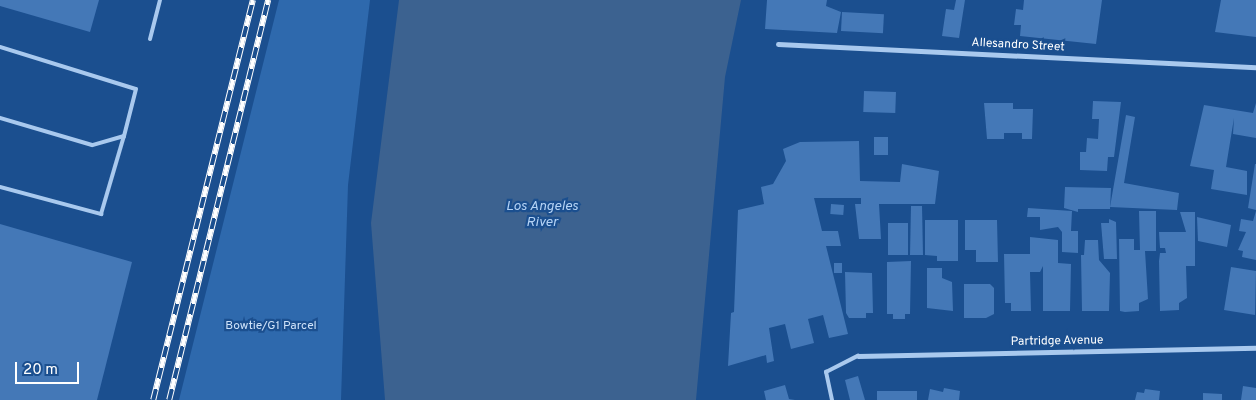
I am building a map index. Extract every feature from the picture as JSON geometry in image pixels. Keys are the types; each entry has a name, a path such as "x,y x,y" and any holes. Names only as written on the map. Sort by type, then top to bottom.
{"street":[{"name":"Allesandro Street","path":"778,44 1256,67"},
{"name":"Partridge Avenue","path":"858,356 1256,348"}],"lane":[{"path":"150,39 160,0"},
{"path":"0,47 136,88 101,214 0,187"},
{"path":"0,118 92,144 124,136"},
{"path":"832,400 826,372 858,356"}],"green space":[{"name":"Bowtie/G1 Parcel","path":"279,0 370,0 348,185 341,400 179,400"}],"water":[{"name":"Los Angeles River","path":"399,0 741,0 725,77 696,400 385,400 371,223"}],"building":[{"path":"0,0 99,0 90,32 0,6"},
{"path":"767,0 827,0 826,6 841,12 837,33 765,29"},
{"path":"956,0 965,0 959,38 942,36 946,9 954,10"},
{"path":"1024,0 1102,0 1096,44 1020,36 1021,25 1014,25 1016,9 1023,10"},
{"path":"1221,0 1256,0 1256,37 1215,32"},
{"path":"842,12 884,14 883,33 841,31"},
{"path":"864,91 896,92 895,113 863,112"},
{"path":"1093,101 1121,102 1114,157 1108,157 1107,171 1080,170 1080,152 1086,152 1087,138 1098,139 1099,119 1092,119"},
{"path":"984,103 1013,103 1013,109 1033,109 1032,139 1022,139 1022,133 1004,133 1004,139 987,139"},
{"path":"1256,103 1256,138 1233,134 1234,118 1226,167 1247,171 1247,195 1211,189 1214,170 1190,166 1204,105 1253,113"},
{"path":"1126,115 1135,117 1124,183 1179,193 1177,210 1110,207"},
{"path":"874,137 888,137 888,155 874,155"},
{"path":"859,141 860,181 900,182 902,164 939,171 935,204 879,204 881,239 859,239 855,204 861,204 861,198 814,198 822,231 838,231 841,246 826,246 848,334 829,338 823,315 808,319 814,343 791,349 785,324 769,328 774,361 767,363 766,355 728,366 731,313 734,312 738,210 764,204 761,187 773,184 786,161 783,149 800,142"},
{"path":"1256,164 1256,210 1248,208"},
{"path":"1065,187 1111,188 1110,209 1078,209 1078,212 1064,208"},
{"path":"831,204 844,205 843,215 830,214"},
{"path":"911,206 922,206 923,255 910,255"},
{"path":"1028,208 1072,211 1071,231 1078,231 1078,253 1062,252 1062,232 1058,227 1040,230 1040,217 1027,217"},
{"path":"1139,211 1156,211 1156,251 1145,251 1148,299 1139,303 1139,311 1125,312 1120,311 1119,239 1134,239 1134,250 1140,250"},
{"path":"1256,211 1256,260 1242,257 1243,251 1238,250 1246,232 1239,231 1241,219 1253,221"},
{"path":"1180,212 1195,212 1195,266 1186,266 1187,298 1179,303 1179,310 1160,311 1159,261 1160,253 1166,253 1165,248 1160,248 1159,232 1186,232"},
{"path":"1197,217 1231,225 1227,247 1198,241"},
{"path":"1109,219 1116,222 1117,259 1104,259 1101,223 1109,223"},
{"path":"925,220 958,220 958,261 937,261 937,256 925,255"},
{"path":"965,220 997,220 998,262 976,262 976,250 965,250"},
{"path":"888,223 908,223 908,255 888,255"},
{"path":"0,224 132,262 97,400 0,400"},
{"path":"1030,237 1058,240 1058,263 1071,264 1070,311 1043,311 1043,266 1040,272 1030,272 1031,311 1011,311 1011,303 1005,303 1004,254 1030,254"},
{"path":"1085,240 1098,240 1099,260 1110,273 1109,311 1082,311 1081,255 1084,255"},
{"path":"911,261 910,314 905,314 905,319 893,319 893,314 887,314 887,262"},
{"path":"834,263 842,263 842,273 834,273"},
{"path":"1231,267 1256,271 1255,315 1224,310"},
{"path":"927,268 942,268 942,278 952,282 953,311 927,308"},
{"path":"845,272 872,273 873,313 866,313 866,318 849,318 846,313"},
{"path":"964,284 990,284 994,288 994,314 986,318 964,318"},
{"path":"858,376 865,400 850,400 845,380"},
{"path":"785,385 789,399 795,400 766,400 764,391"},
{"path":"1243,386 1256,388 1256,400 1241,400"},
{"path":"944,388 960,391 959,400 928,400 930,389 943,392"},
{"path":"1145,389 1160,391 1159,400 1135,400 1137,392 1144,393"},
{"path":"877,391 917,391 917,400 877,400"},
{"path":"1203,393 1222,394 1222,400 1203,400"}],"railway":[{"path":"153,400 253,0"},
{"path":"169,400 268,0"}]}
